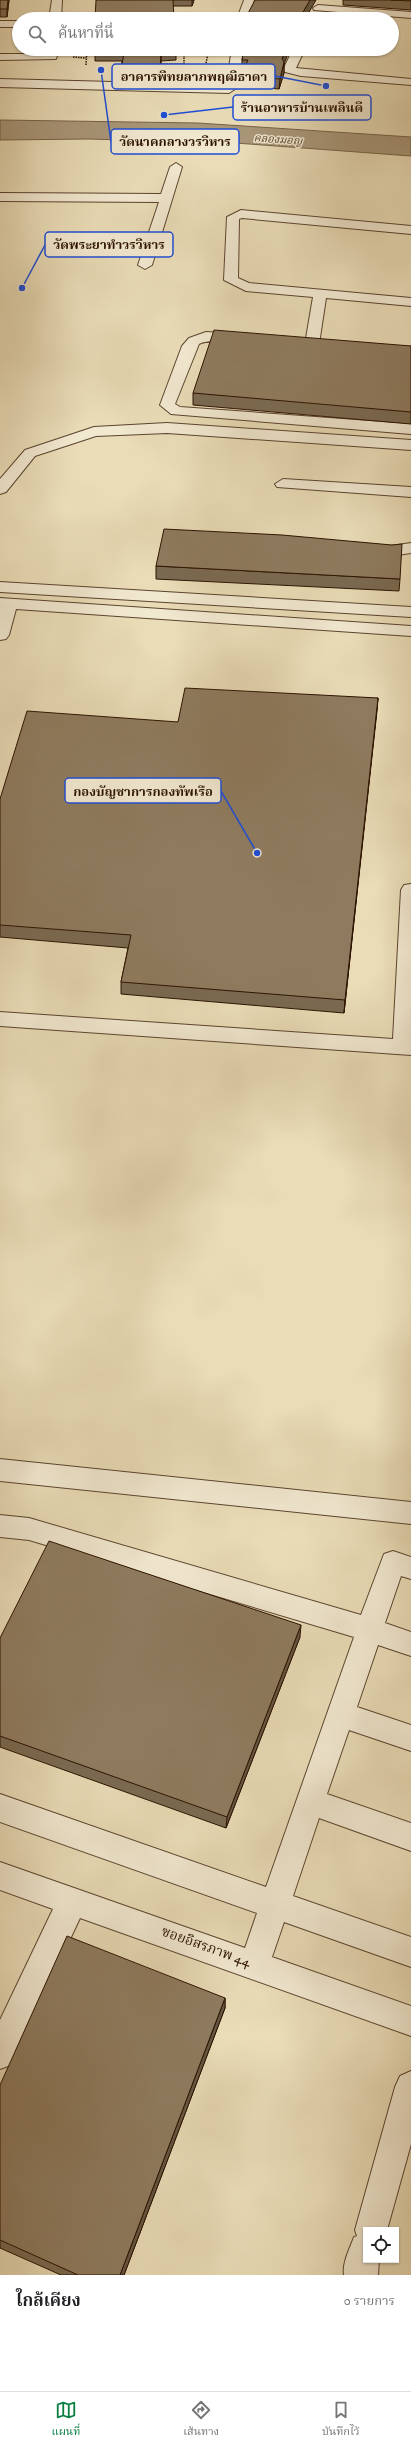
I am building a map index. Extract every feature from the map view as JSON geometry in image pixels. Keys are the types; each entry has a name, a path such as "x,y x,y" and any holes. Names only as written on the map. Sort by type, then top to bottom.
{"street":[{"path":"56,12 57,0"},
{"path":"245,12 249,0"},
{"path":"319,4 393,12"},
{"path":"399,13 411,14"},
{"path":"0,24 12,24"},
{"path":"0,57 52,56"},
{"path":"0,83 229,89 232,87 237,56"},
{"path":"296,56 289,70 301,73 411,82"},
{"path":"145,265 176,167"},
{"path":"0,197 166,198"},
{"path":"411,230 254,214 241,214 233,216 231,280 246,287 411,302"},
{"path":"296,342 318,344 320,294"},
{"path":"258,339 205,335 195,339 188,346 167,405 169,408 176,411 411,429"},
{"path":"0,489 30,453 94,432 167,428 411,445"},
{"path":"283,484 411,492"},
{"path":"361,548 391,551 411,548"},
{"path":"0,587 411,612"},
{"path":"0,635 5,603 411,631"},
{"path":"0,1019 407,1048 411,890"},
{"path":"0,1470 411,1513"},
{"path":"0,1526 29,1528 370,1630 411,1644"},
{"path":"254,1965 393,1562 411,1568"},
{"path":"340,1714 411,1738"},
{"path":"310,1801 411,1837"},
{"path":"0,1808 411,1952"},
{"name":"ซอยอิสรภาพ 44","path":"0,1876 73,1900 411,2021"},
{"path":"0,2054 73,1900"},
{"path":"372,2227 411,2087"},
{"path":"361,2275 360,2270 363,2260"}],"path":[{"path":"86,65 87,56"},
{"path":"154,64 184,64 184,56"}],"water":[{"name":"คลองมอญ","path":"0,120 198,123 411,137 411,156 222,142 89,139 0,140"}],"building":[{"path":"0,0 8,0 7,9 0,9"},
{"path":"96,0 173,0 174,12 95,12"},
{"path":"255,0 310,0 303,12 249,12"},
{"path":"123,56 161,56 160,71 121,71"},
{"path":"243,56 283,56 282,59 284,62 280,79 241,75 248,60 242,60"},
{"path":"214,330 411,346 411,412 193,393"},
{"path":"164,529 282,535 392,545 402,544 400,579 156,566"},
{"path":"185,688 378,698 345,1000 121,982 131,935 0,925 0,799 27,711 178,722"},
{"path":"49,1541 301,1625 227,1817 0,1736 0,1638"},
{"path":"67,1936 225,1998 120,2275 78,2275 0,2240 0,2085"}],"place":[{"name":"วัดนาคกลางวรวิหาร","path":"101,70"},
{"name":"อาคารพิทยลาภพฤฒิธาดา","path":"326,86"},
{"name":"ร้านอาหารบ้านเพลินดี","path":"164,115"},
{"name":"วัดพระยาทําวรวิหาร","path":"22,288"},
{"name":"กองบัญชาการกองทัพเรือ","path":"257,853"}]}
